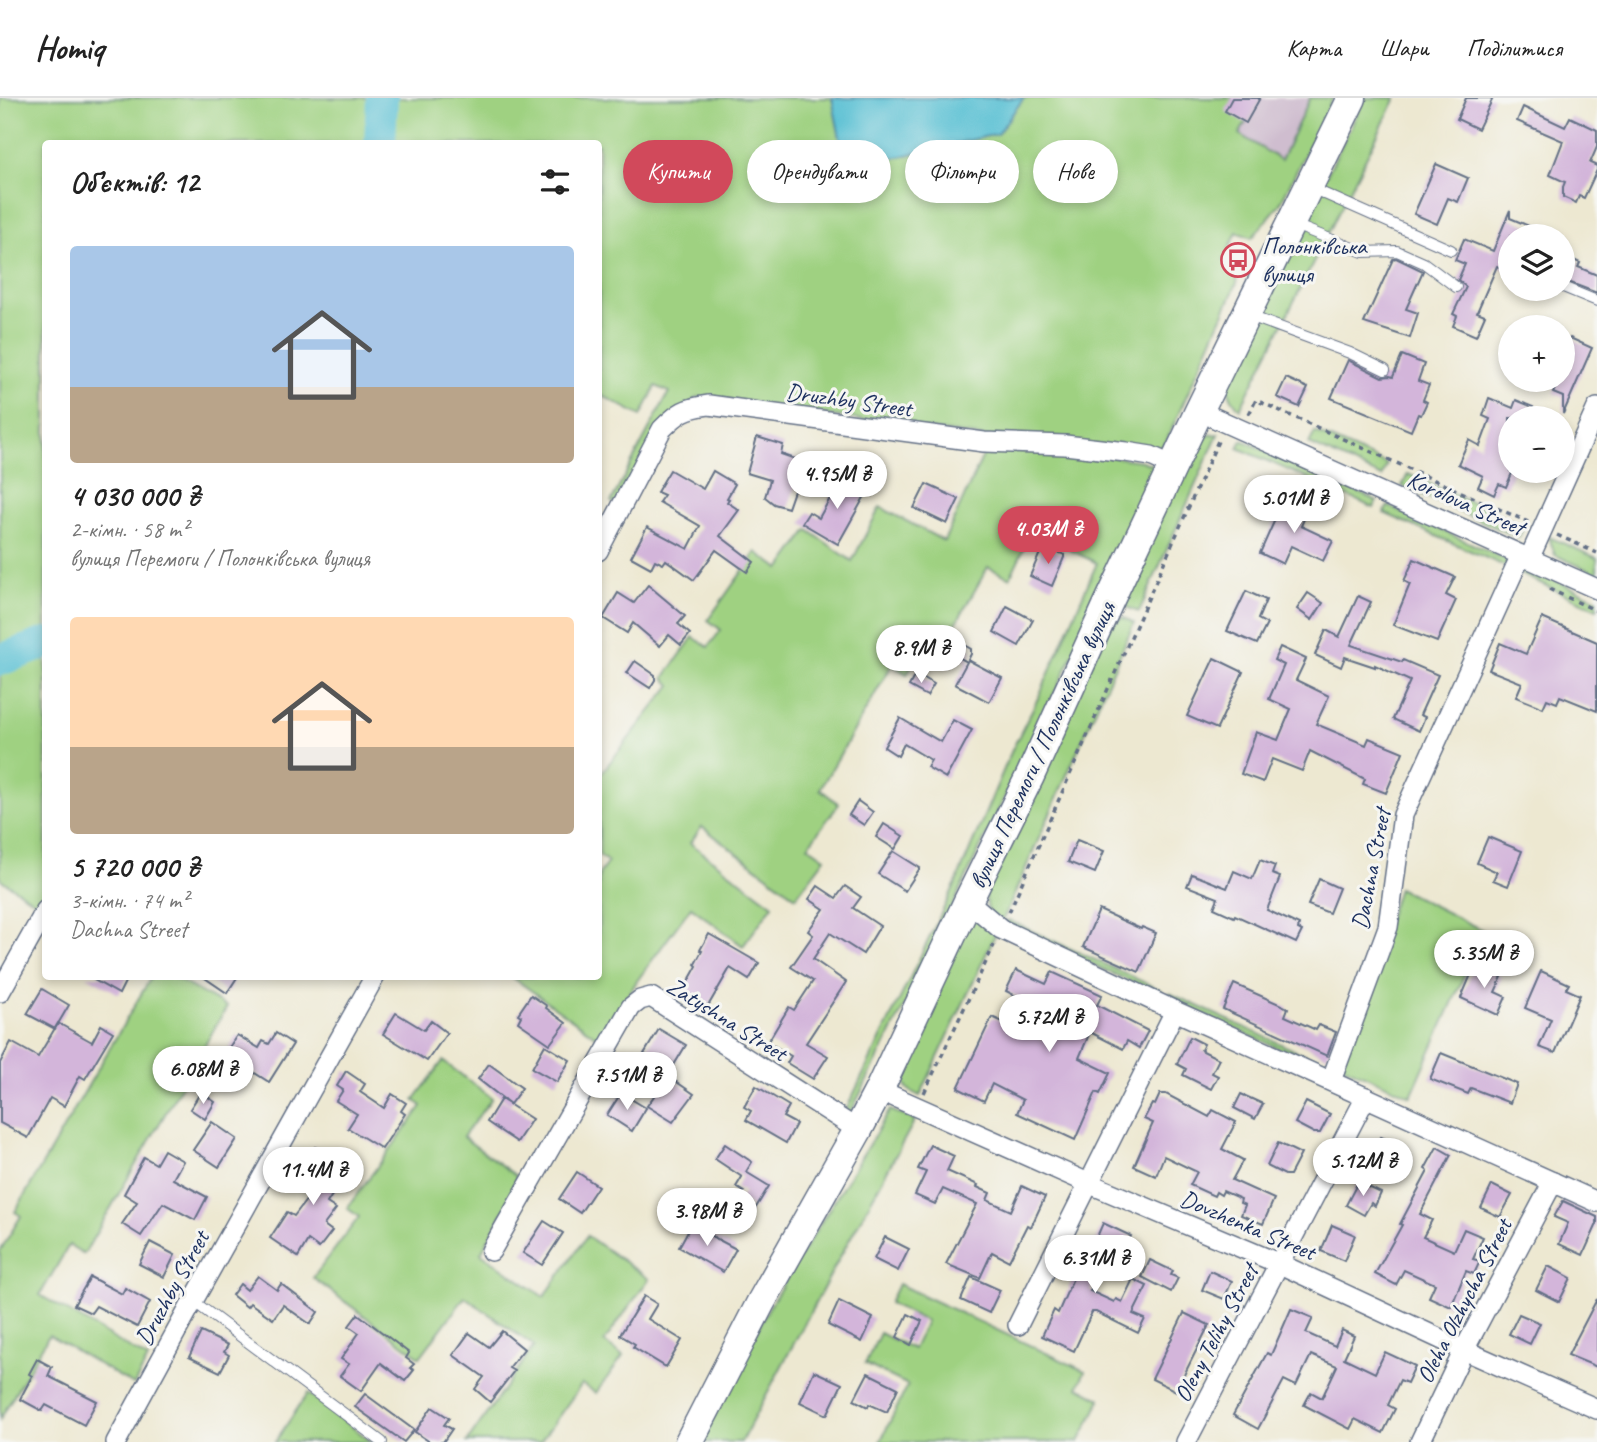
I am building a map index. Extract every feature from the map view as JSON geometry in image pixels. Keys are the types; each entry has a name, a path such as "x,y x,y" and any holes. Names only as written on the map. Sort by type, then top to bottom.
{"main road":[{"name":"вулиця Перемоги / Полонківська вулиця","path":"689,1442 761,1302 879,1090 1030,776 1199,411 1352,98"}],"street":[{"name":"Druzhby Street","path":"602,543 662,429 676,415 691,407 709,405 984,442 1065,445 1126,452 1151,456 1173,466"},
{"name":"Dachna Street","path":"1331,1082 1388,927 1403,815 1525,557 1543,528 1597,408"},
{"name":"Korolova Street","path":"1199,411 1597,589"},
{"path":"968,901 1001,929 1597,1202"},
{"path":"0,992 42,916"},
{"name":"Druzhby Street","path":"116,1442 373,980"},
{"name":"Zatyshna Street","path":"491,1251 631,1007 640,1000 651,997 858,1130"},
{"path":"1018,1325 1175,1011"},
{"name":"Dovzhenka Street","path":"879,1090 1088,1183 1280,1264 1597,1409"},
{"name":"Oleny Telihy Street","path":"1186,1442 1366,1097"},
{"name":"Oleha Olzhycha Street","path":"1420,1442 1464,1350 1553,1182"}],"lane":[{"path":"1309,187 1451,250"},
{"path":"1291,223 1363,252 1397,251 1424,263 1456,286"},
{"path":"1575,292 1597,301"},
{"path":"1247,315 1350,353 1385,370"},
{"path":"193,1301 382,1442"}],"path":[{"path":"918,1107 1001,929 1217,441 1234,448 1256,400 1597,552"},
{"path":"1549,589 1597,611"}],"shaded area":[{"path":"1257,98 1310,98 1281,160 1239,134"}],"green space":[{"path":"0,98 832,98 841,140 747,140 747,203 891,203 891,150 905,148 905,203 1019,203 1019,140 957,140 997,134 1024,98 1232,98 1246,123 1239,134 1281,160 1310,98 1333,98 1280,204 1252,238 1237,232 1224,260 1239,267 1237,283 1166,442 1156,452 984,437 696,397 616,504 611,502 669,392 656,386 641,416 602,396 602,140 42,140 42,896 37,903 0,879"},
{"path":"1365,98 1396,98 1240,409 1229,392 1228,373"},
{"path":"1315,432 1387,464 1382,477 1309,444"},
{"path":"1218,434 1139,612 1126,607 1124,593 1191,449 1209,435"},
{"path":"1242,440 1377,501 1374,508 1238,448"},
{"path":"1064,450 1142,461 1162,469 850,1114 844,1114 956,883 1012,750 1040,694 1097,563 1032,531 1010,578 988,567 949,636 934,628 907,674 892,665 820,789 839,804 808,846 825,858 796,897 702,827 690,843 773,905 743,946 691,907 637,981 601,1040 516,980 602,980 602,870 608,862 602,857 602,772 671,685 664,678 693,637 708,647 721,630 708,620 756,552 780,569 808,530 852,561 880,507 944,541 985,451"},
{"path":"1408,474 1524,526 1519,538 1402,486"},
{"path":"1388,506 1512,562 1509,568 1384,513"},
{"path":"1549,537 1597,558 1597,574 1555,555"},
{"path":"1522,565 1597,599 1597,609 1518,573"},
{"path":"1123,617 1134,623 1002,922 988,911 985,894 1108,625"},
{"path":"1398,888 1484,931 1411,1096 1341,1065"},
{"path":"972,916 996,933 920,1096 906,1087 901,1070"},
{"path":"1008,920 1161,990 1156,993 1005,925"},
{"path":"149,980 178,980 227,1007 84,1254 69,1245 40,1295 148,1359 134,1385 49,1335 0,1419 0,1251 21,1216 15,1212"},
{"path":"1169,993 1331,1067 1329,1071 1167,998"},
{"path":"443,1061 492,1098 463,1137 516,1176 515,1190 481,1253 544,1297 587,1236 649,1279 604,1342 623,1356 596,1393 582,1384 540,1442 467,1442 534,1346 465,1297 420,1357 313,1278 359,1217 347,1208 422,1106 414,1100"},
{"path":"890,1110 915,1120 741,1442 701,1442 769,1307"},
{"path":"898,1284 1085,1371 1078,1387 1101,1399 1079,1442 880,1442 908,1385 865,1364 880,1333 913,1349 926,1321 889,1303"},
{"path":"308,1393 372,1442 275,1442"}],"water":[{"path":"832,98 1024,98 997,134 971,140 905,140 905,155 891,159 891,140 840,140"}],"building":[{"path":"1232,98 1260,98 1246,123 1225,111"},
{"path":"1466,98 1493,98 1478,129 1457,119"},
{"path":"1523,107 1565,127 1570,117 1597,130 1597,147 1590,163 1597,166 1597,170 1584,198 1579,196 1576,203 1563,197 1565,182 1550,175 1563,141 1517,121"},
{"path":"1436,164 1468,178 1458,202 1448,198 1437,224 1414,214"},
{"path":"1510,210 1510,218 1524,224 1504,224"},
{"path":"1464,239 1493,251 1498,239 1498,266 1477,312 1485,315 1476,336 1453,326 1457,316 1453,314 1466,287 1458,280 1465,264 1455,260"},
{"path":"1393,259 1423,271 1406,309 1418,313 1410,338 1364,323"},
{"path":"1575,261 1580,263 1578,267 1597,275 1597,293 1575,285"},
{"path":"1575,340 1592,348 1575,387"},
{"path":"1402,355 1424,364 1418,381 1429,385 1423,400 1427,402 1411,431 1331,398 1348,360 1382,377 1393,377"},
{"path":"1286,378 1308,388 1299,407 1277,397"},
{"path":"1573,392 1567,406 1563,406 1563,397 1553,393"},
{"path":"1489,398 1508,406 1498,406 1498,483 1508,483 1506,487 1499,484 1494,495 1478,487 1483,476 1458,464 1469,440 1480,446 1490,419 1483,416"},
{"path":"1516,400 1531,406 1514,406"},
{"path":"757,437 783,445 781,454 804,462 788,508 774,504 765,497 770,480 747,473"},
{"path":"670,470 703,489 713,471 735,484 727,502 739,510 720,536 754,562 747,572 716,550 694,580 666,560 663,564 655,560 651,568 631,557 647,527 688,549 700,526 659,502 664,495 657,492"},
{"path":"842,477 867,492 838,544 802,523 809,512 819,518"},
{"path":"926,484 959,499 947,524 914,508"},
{"path":"1292,499 1309,507 1301,526 1333,541 1323,561 1291,546 1283,564 1260,553 1281,506 1287,509"},
{"path":"1043,546 1065,555 1052,586 1030,576"},
{"path":"1414,559 1455,577 1446,595 1456,600 1437,642 1393,625 1410,584 1404,581"},
{"path":"648,585 685,616 678,624 690,634 681,645 669,635 660,646 633,623 627,633 603,618 618,593 634,603"},
{"path":"1246,591 1266,600 1258,619 1267,624 1257,644 1227,631"},
{"path":"1308,593 1323,603 1312,620 1297,609"},
{"path":"1358,596 1371,602 1351,645 1402,662 1403,660 1438,675 1420,715 1425,717 1419,731 1393,719 1410,681 1375,665 1345,657 1341,667 1315,655 1326,630 1339,637"},
{"path":"1007,606 1033,620 1019,646 994,632"},
{"path":"1542,618 1597,642 1597,711 1560,696 1557,703 1547,699 1543,708 1516,697 1522,683 1489,670 1500,643 1526,654"},
{"path":"954,639 971,649 968,660 1002,678 989,702 955,684 967,662 948,651"},
{"path":"1280,647 1306,659 1296,680 1329,696 1316,724 1366,745 1369,738 1403,752 1386,793 1363,784 1365,779 1310,751 1302,771 1272,759 1263,782 1241,774 1256,732 1278,740 1291,709 1269,699 1284,665 1274,660"},
{"path":"1214,658 1243,672 1217,729 1187,716"},
{"path":"635,661 655,675 650,688 627,673"},
{"path":"916,673 934,684 927,696 909,686"},
{"path":"900,718 941,742 953,720 972,730 946,778 927,767 931,760 904,744 898,756 884,747"},
{"path":"858,801 873,812 864,825 849,815"},
{"path":"884,824 903,836 895,849 876,837"},
{"path":"1488,837 1522,851 1508,886 1493,880 1497,872 1477,863"},
{"path":"1077,840 1104,851 1095,873 1068,862"},
{"path":"893,851 920,868 905,891 878,874"},
{"path":"1260,860 1275,866 1272,874 1280,877 1267,910 1299,925 1298,929 1302,931 1296,943 1214,908 1218,898 1187,886 1192,874 1227,888 1234,871 1252,879"},
{"path":"1319,879 1339,888 1329,913 1308,905"},
{"path":"818,886 836,898 845,886 861,897 853,908 880,926 863,954 830,933 813,959 846,982 806,1043 828,1056 813,1079 787,1063 791,1056 768,1042 789,1007 794,1010 813,981 791,967 813,935 808,931 824,909 809,899"},
{"path":"1099,910 1156,933 1139,972 1083,947"},
{"path":"709,934 759,963 749,980 730,968 708,1006 683,991 697,966 695,964 702,951 700,950"},
{"path":"1475,965 1502,977 1495,992 1506,997 1498,1015 1461,998"},
{"path":"1016,970 1046,984 1052,972 1102,995 1097,1005 1148,1031 1139,1048 1127,1041 1123,1049 1090,1032 1079,1058 1110,1073 1100,1094 1096,1092 1075,1140 1017,1113 1023,1100 992,1084 984,1101 958,1088 992,1017 1043,1040 1055,1015 1006,991"},
{"path":"1541,971 1569,984 1566,989 1580,995 1555,1053 1539,1047 1551,1019 1525,1008"},
{"path":"94,980 126,980 119,994"},
{"path":"208,980 235,980 227,993"},
{"path":"1234,984 1288,1008 1285,1016 1316,1030 1319,1025 1336,1032 1327,1056 1223,1009"},
{"path":"42,989 69,1005 55,1029 27,1014"},
{"path":"531,995 566,1023 550,1044 518,1022 521,1016 518,1014"},
{"path":"396,1013 424,1030 431,1021 447,1033 427,1061 383,1034"},
{"path":"58,1023 92,1042 101,1025 113,1032 85,1079 80,1076 64,1106 50,1098 28,1138 0,1123 0,1063 11,1042 38,1057"},
{"path":"659,1029 686,1045 671,1070 644,1054"},
{"path":"276,1033 293,1044 269,1082 225,1054 237,1035 259,1048 263,1041 269,1044"},
{"path":"1190,1037 1204,1044 1201,1050 1219,1059 1212,1073 1218,1076 1211,1089 1183,1075 1186,1069 1177,1064"},
{"path":"545,1045 570,1060 557,1082 532,1068"},
{"path":"1441,1053 1517,1084 1510,1103 1471,1088 1468,1094 1430,1079"},
{"path":"489,1064 522,1088 510,1104 478,1079"},
{"path":"346,1071 365,1084 360,1092 384,1108 392,1094 406,1103 401,1111 405,1114 382,1149 348,1128 357,1114 336,1101 343,1090 337,1086"},
{"path":"668,1076 694,1094 673,1122 647,1106"},
{"path":"756,1086 789,1106 783,1117 796,1124 786,1143 746,1120 751,1111 744,1107"},
{"path":"201,1092 215,1102 205,1119 190,1109"},
{"path":"621,1093 646,1108 632,1131 607,1115"},
{"path":"1160,1094 1166,1094 1209,1117 1213,1110 1236,1122 1222,1149 1243,1160 1232,1180 1274,1199 1263,1224 1241,1215 1245,1205 1240,1203 1241,1199 1223,1191 1221,1195 1216,1192 1214,1196 1190,1185 1197,1172 1164,1156 1156,1176 1134,1166 1153,1123 1144,1119"},
{"path":"1241,1094 1263,1104 1255,1119 1234,1108"},
{"path":"501,1099 532,1119 517,1142 487,1122"},
{"path":"1306,1102 1330,1114 1320,1133 1314,1133 1295,1123"},
{"path":"212,1122 237,1139 219,1167 193,1150"},
{"path":"1381,1137 1407,1149 1397,1170 1371,1158"},
{"path":"1278,1143 1301,1154 1290,1175 1267,1166"},
{"path":"725,1144 752,1162 746,1172 769,1186 755,1209 739,1199 744,1192 736,1187 742,1177 715,1159"},
{"path":"930,1145 954,1156 947,1171 978,1185 977,1187 990,1193 987,1200 1011,1211 1022,1186 1045,1197 1031,1227 1027,1225 1009,1261 992,1252 980,1278 946,1264 977,1204 943,1189 935,1204 915,1195 926,1172 918,1169"},
{"path":"315,1147 350,1167 327,1203 336,1209 324,1225 332,1231 319,1248 308,1240 298,1257 270,1238 287,1212 294,1216 323,1178 305,1170"},
{"path":"1437,1147 1451,1155 1420,1214 1432,1220 1423,1237 1454,1251 1464,1229 1483,1237 1473,1259 1480,1261 1474,1274 1466,1271 1451,1307 1429,1297 1435,1284 1404,1270 1396,1285 1375,1274 1402,1225 1400,1224 1428,1171 1425,1169"},
{"path":"164,1150 183,1161 173,1179 207,1197 195,1220 163,1203 141,1236 122,1224 137,1202 124,1194 144,1157 156,1164"},
{"path":"577,1172 598,1186 580,1213 559,1199"},
{"path":"1358,1182 1381,1193 1375,1206 1371,1203 1364,1215 1346,1205"},
{"path":"1492,1185 1512,1195 1500,1217 1481,1208"},
{"path":"1563,1201 1597,1217 1597,1224 1583,1255 1559,1244 1568,1223 1554,1217"},
{"path":"544,1221 563,1233 542,1265 523,1253"},
{"path":"1103,1223 1131,1236 1122,1256 1109,1250 1090,1291 1114,1302 1116,1299 1122,1302 1133,1279 1147,1286 1133,1314 1145,1319 1138,1333 1092,1312 1074,1351 1042,1336 1054,1310 1058,1313 1080,1262 1085,1264"},
{"path":"691,1225 736,1249 723,1272 679,1247"},
{"path":"1332,1225 1355,1235 1344,1261 1321,1251"},
{"path":"885,1237 909,1249 898,1271 874,1259"},
{"path":"150,1242 175,1255 164,1277 139,1264"},
{"path":"1150,1260 1173,1271 1171,1275 1178,1278 1171,1292 1142,1277"},
{"path":"1548,1266 1571,1278 1559,1302 1536,1290"},
{"path":"1210,1271 1232,1281 1224,1299 1202,1290"},
{"path":"258,1276 277,1290 281,1284 318,1312 310,1324 283,1305 273,1319 250,1303 247,1307 232,1295 240,1284 247,1290"},
{"path":"90,1277 122,1294 125,1288 150,1302 137,1327 96,1306 91,1313 74,1305"},
{"path":"971,1277 1000,1290 989,1313 961,1300"},
{"path":"644,1296 657,1304 648,1319 682,1340 666,1367 633,1347 635,1344 620,1335"},
{"path":"1597,1299 1597,1367 1568,1355"},
{"path":"839,1301 873,1318 862,1342 828,1325"},
{"path":"1291,1309 1313,1318 1306,1333 1335,1346 1342,1330 1354,1336 1344,1358 1375,1373 1385,1352 1415,1366 1407,1383 1400,1380 1388,1405 1395,1409 1383,1433 1355,1419 1350,1429 1304,1405 1311,1392 1322,1398 1337,1366 1311,1355 1296,1386 1284,1380 1258,1429 1233,1415 1267,1353 1271,1355"},
{"path":"1184,1313 1209,1325 1176,1391 1152,1379"},
{"path":"358,1314 409,1353 406,1358 414,1364 410,1368 414,1370 405,1381 381,1363 361,1391 340,1376 349,1364 341,1359 359,1333 349,1326"},
{"path":"908,1314 922,1321 911,1345 897,1337"},
{"path":"1519,1314 1540,1323 1530,1344 1509,1334"},
{"path":"502,1331 524,1349 509,1368 514,1371 490,1402 475,1389 484,1377 453,1355 469,1333 489,1347"},
{"path":"201,1332 228,1345 224,1352 229,1355 220,1372 189,1357"},
{"path":"37,1359 52,1367 48,1376 97,1401 84,1425 46,1405 42,1411 20,1399"},
{"path":"814,1371 842,1384 827,1415 800,1402"},
{"path":"868,1373 898,1388 887,1412 854,1400"},
{"path":"365,1394 414,1430 404,1442 355,1407"},
{"path":"432,1407 449,1418 444,1425 452,1429 443,1442 430,1442 415,1432"}],"waterway":[{"path":"380,140 382,98"},
{"path":"0,660 42,644"}],"place":[{"name":"Полонківська вулиця","path":"1238,260"}]}
